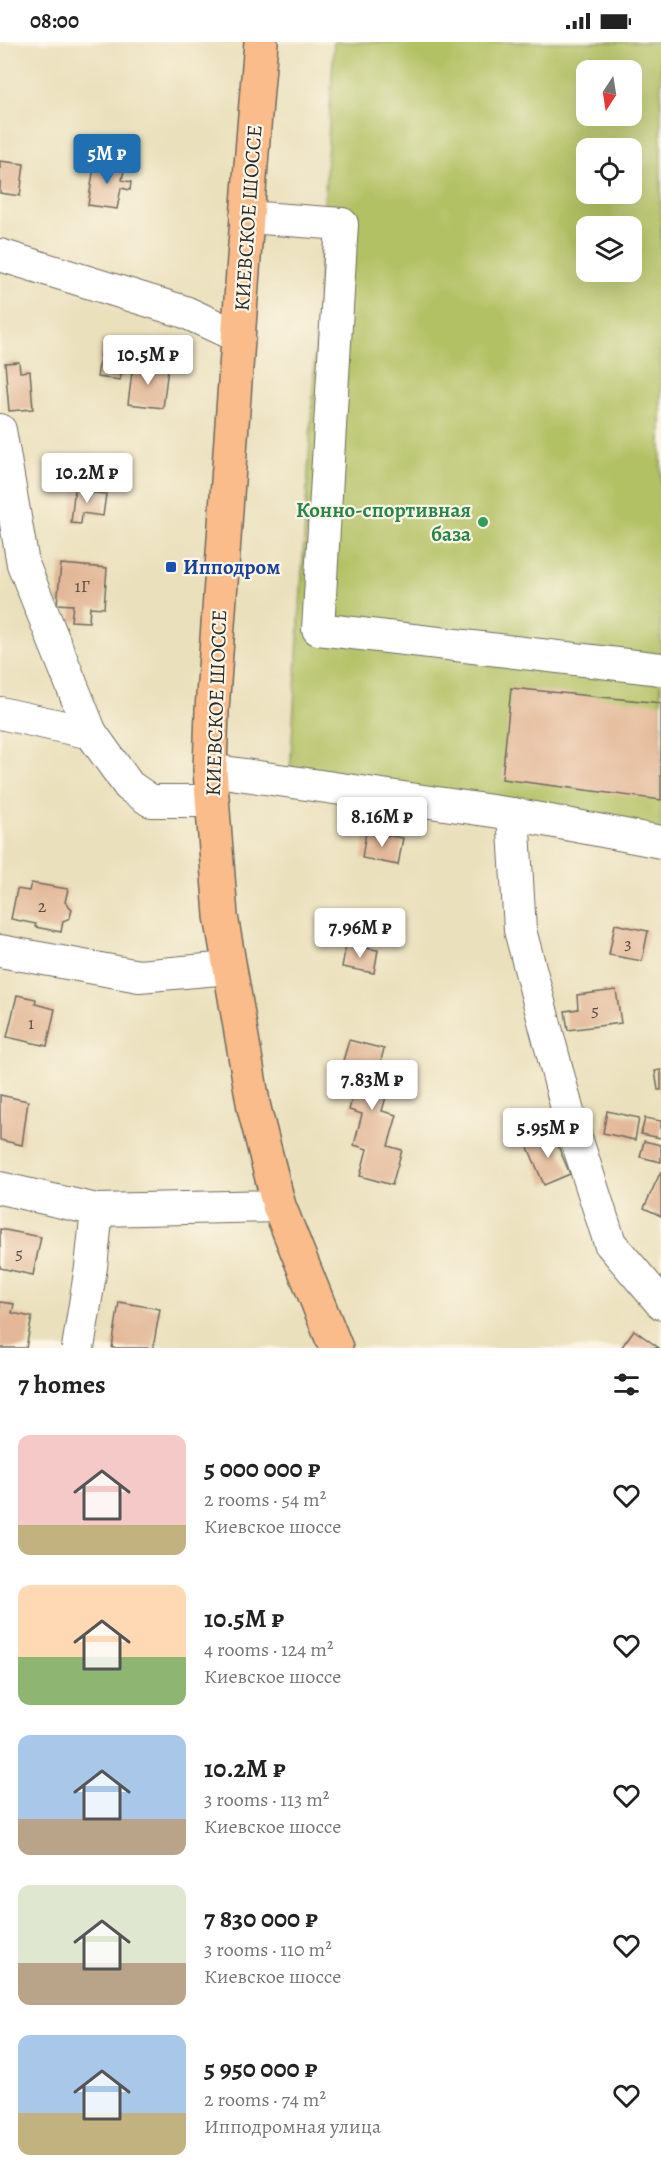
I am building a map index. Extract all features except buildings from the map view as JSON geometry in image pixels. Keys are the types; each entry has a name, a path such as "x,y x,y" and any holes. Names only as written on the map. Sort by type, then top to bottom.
{"main road":[{"name":"КИЕВСКОЕ ШОССЕ","path":"261,42 246,217 212,710 211,785 221,916 254,1108 279,1206 336,1348"}],"street":[{"path":"246,217 342,224 318,629 661,669"},
{"path":"0,256 185,312 239,337"},
{"path":"0,430 23,564 91,733 129,786 151,801 211,785 513,814 661,842"},
{"path":"0,713 91,733"},
{"path":"513,814 520,930 569,1116 610,1243 661,1303"},
{"path":"0,951 139,976 229,968"},
{"path":"0,1188 97,1210 279,1206"},
{"path":"78,1348 91,1267 97,1210"}],"green space":[{"name":"Конно-спортивная база","path":"334,42 661,42 661,833 290,772"}],"place":[{"name":"Конно-спортивная база","path":"483,522"},
{"name":"Ипподром","path":"171,567"}]}
